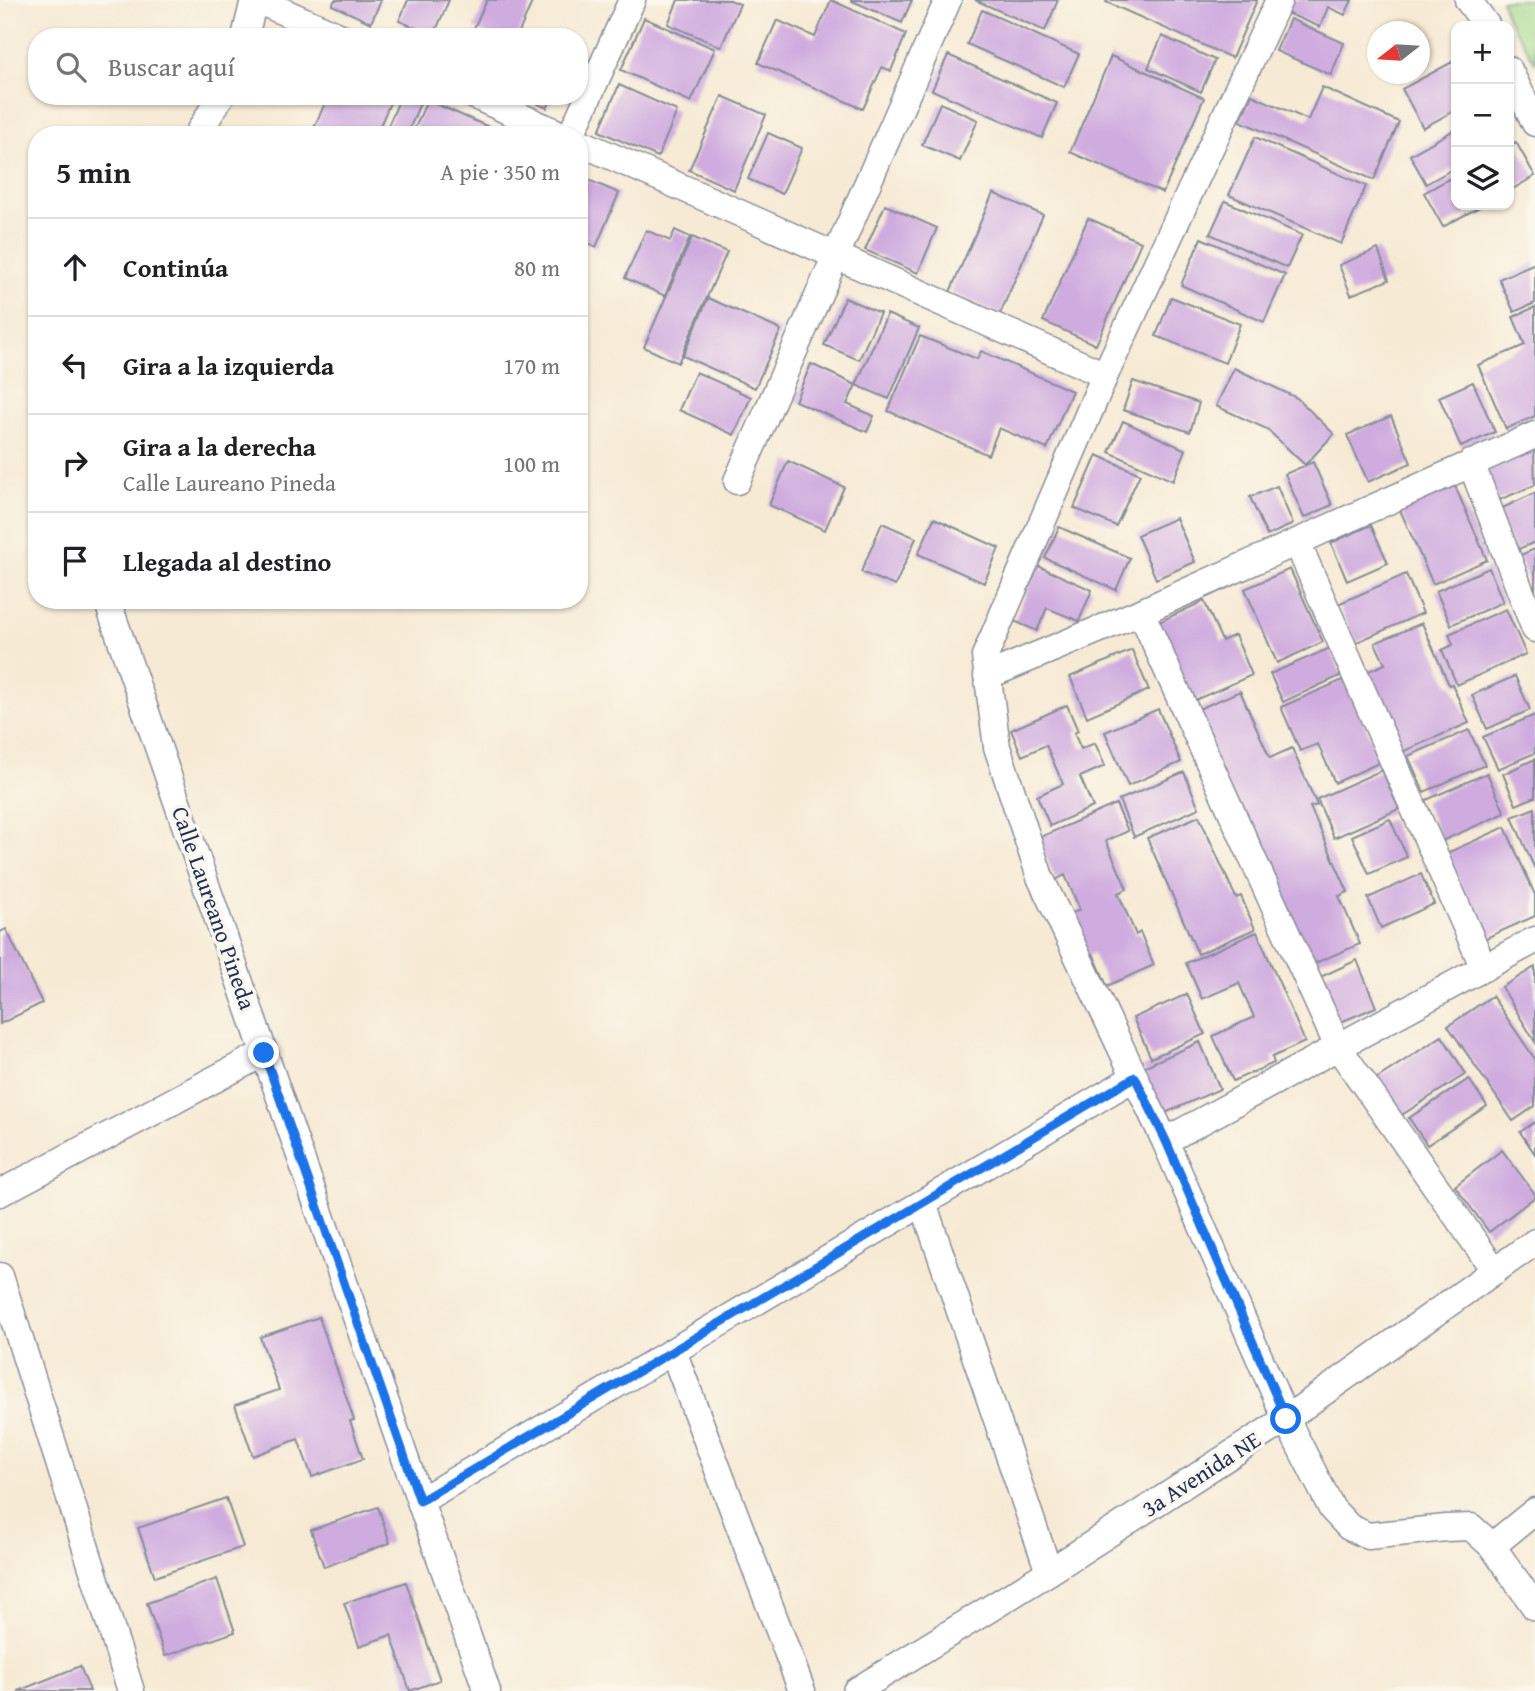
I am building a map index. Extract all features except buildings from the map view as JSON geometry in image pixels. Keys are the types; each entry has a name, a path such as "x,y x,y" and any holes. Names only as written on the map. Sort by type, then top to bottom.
{"street":[{"path":"248,28 256,0 308,10 330,28"},
{"path":"588,96 632,0"},
{"path":"737,481 948,0"},
{"path":"1279,0 1105,375 985,656 997,747 1040,877 1166,1141 1286,1419 1332,1509 1349,1527 1368,1536 1471,1527 1492,1546 1535,1607"},
{"path":"1468,0 1483,21"},
{"path":"1514,80 1535,123"},
{"path":"203,126 215,105"},
{"path":"495,105 542,126"},
{"path":"574,126 584,105"},
{"path":"588,146 1105,375"},
{"path":"987,676 1142,612 1535,435"},
{"path":"1471,464 1535,629"},
{"path":"1297,542 1484,968"},
{"name":"Calle Laureano Pineda","path":"110,609 487,1691"},
{"path":"1142,612 1338,1047 1495,1271"},
{"path":"1166,1141 1535,940"},
{"path":"0,1193 264,1053"},
{"path":"420,1501 1135,1077"},
{"path":"923,1203 1049,1572"},
{"name":"3a Avenida NE","path":"856,1691 1049,1572 1286,1419 1535,1242"},
{"path":"0,1276 131,1691"},
{"path":"673,1351 802,1691"},
{"path":"1492,1546 1535,1511"}],"green space":[{"path":"1501,0 1535,0 1535,62 1514,28 1514,21 1509,21"}],"route":[{"path":"264,1053 420,1501 1135,1077 1166,1141 1286,1419"}]}
